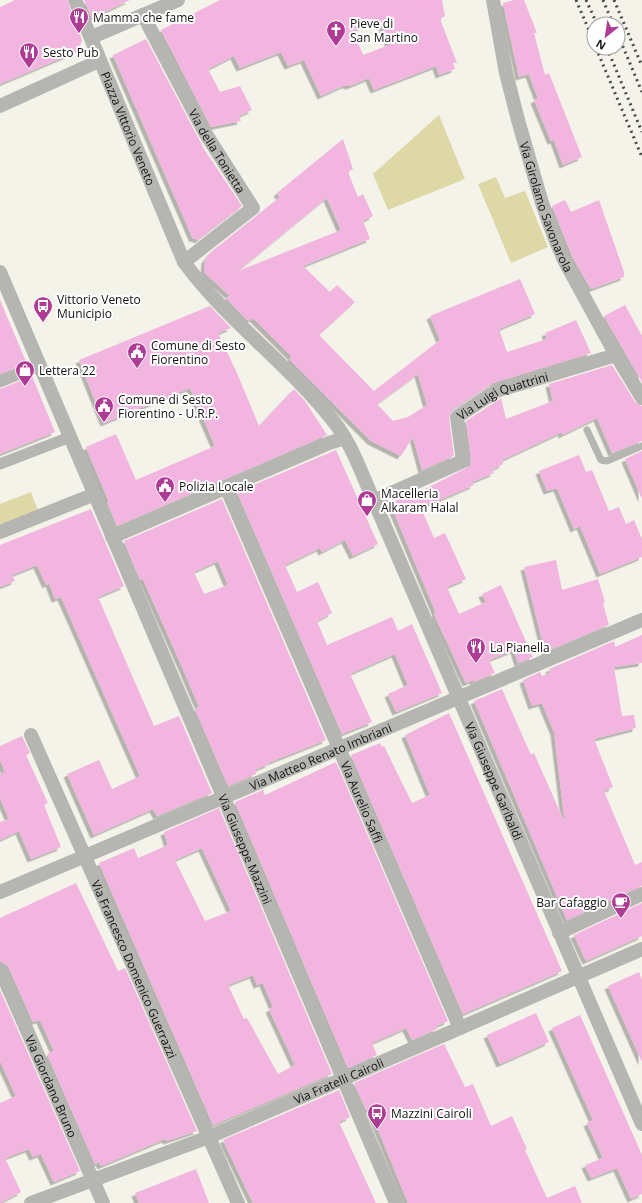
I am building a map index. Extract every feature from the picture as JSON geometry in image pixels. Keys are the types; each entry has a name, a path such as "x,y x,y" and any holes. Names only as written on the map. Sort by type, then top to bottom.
{"street":[{"path":"75,0 92,37 99,61"},
{"name":"Via Girolamo Savonarola","path":"493,0 506,73 542,203 565,262 642,398"},
{"path":"92,37 175,1"},
{"name":"Via della Tonietta","path":"143,15 204,131 253,208 184,262"},
{"name":"Piazza Vittorio Veneto","path":"0,106 99,61 184,262 208,292 277,360 334,422 345,438"},
{"path":"0,272 39,366 0,382"},
{"name":"Via Luigi Quattrini","path":"374,501 463,461 457,417 496,391 616,354"},
{"name":"Via Giuseppe Mazzini","path":"39,366 95,494 396,1203"},
{"path":"0,464 70,436"},
{"path":"112,536 345,438"},
{"name":"Via Giuseppe Garibaldi","path":"345,438 374,501 642,1124"},
{"name":"Via Aurelio Saffi","path":"226,487 338,749 460,1028"},
{"path":"0,532 95,494"},
{"name":"Via Matteo Renato Imbriani","path":"0,892 224,799 642,620"},
{"name":"Via Francesco Domenico Guerrazzi","path":"31,735 238,1203"},
{"path":"559,933 642,894"},
{"name":"Via Fratelli Cairoli","path":"31,1203 92,1179 209,1137 343,1078 580,978 642,949"},
{"name":"Via Giordano Bruno","path":"0,969 103,1203"}],"lane":[{"path":"587,430 600,460 607,461 642,446"}],"shaded area":[{"path":"439,115 465,179 388,210 373,174"},
{"path":"496,177 505,198 525,191 548,247 511,263 478,184"},
{"path":"31,492 38,511 0,527 0,504"}],"building":[{"path":"15,0 67,0 82,40 78,51 0,84 0,7"},
{"path":"84,0 130,0 92,18"},
{"path":"220,0 442,0 445,16 440,19 457,63 453,63 455,69 439,75 436,66 374,90 369,78 350,86 345,85 321,96 304,60 288,66 281,52 240,68 234,56 208,69 220,92 240,86 252,110 239,116 241,121 211,127 161,30","holes":["379,18 389,45 363,55 353,31"]},
{"path":"514,0 524,0 537,33 534,33 545,75 549,73 582,157 563,165 554,140 551,141 534,100 538,98 529,74 519,77 503,3"},
{"path":"146,39 204,149 242,206 198,240 195,238 193,239 113,55"},
{"path":"343,139 353,169 348,172 358,197 363,194 373,216 363,221 370,239 303,266 330,292 337,285 355,302 319,335 374,391 440,340 430,316 520,279 535,314 499,329 507,352 547,339 545,333 576,320 591,353 493,383 452,410 449,418 454,456 422,470 413,437 401,456 371,441 289,359 292,357 253,318 248,321 226,298 230,296 204,272 205,260 211,252 280,197 277,193","holes":["327,198 341,230 238,271","418,374 427,405 408,417 393,421 377,404"]},
{"path":"565,200 571,212 599,200 624,272 624,277 591,289 573,258 552,206"},
{"path":"0,300 27,364 0,374"},
{"path":"625,305 642,336 642,382 604,316"},
{"path":"210,306 231,328 218,333 237,373 259,426 294,389 305,401 327,435 117,526 107,502 109,502 86,447 116,434 136,480 215,446 190,388 104,423 79,360"},
{"path":"612,365 635,402 642,406 642,441 612,453 597,418 562,435 562,432 502,460 503,464 492,470 494,473 472,482 474,485 421,508 434,538 445,533 466,579 447,587 459,614 486,602 482,594 501,585 533,657 518,663 514,650 489,660 495,673 473,682 473,680 466,683 434,614 436,613 390,503 427,488 470,466 471,460 466,421 501,398 506,419 553,401 549,384"},
{"path":"32,376 55,432 0,454 0,389"},
{"path":"336,450 378,544 353,556 345,540 322,552 320,548 285,565 297,592 318,582 332,613 317,621 327,645 392,617 398,631 412,624 442,693 396,712 388,694 408,685 395,654 350,674 372,722 342,734 237,492"},
{"path":"642,451 642,499 625,459"},
{"path":"579,455 586,472 592,470 609,511 619,507 626,524 634,520 642,539 642,557 600,574 580,526 574,529 557,488 547,491 539,471"},
{"path":"222,499 326,740 268,763 269,764 255,770 256,774 228,786 195,709 199,707 183,669 143,579 140,580 124,541","holes":["218,561 228,585 204,594 194,572"]},
{"path":"91,509 124,586 98,597 154,726 179,716 212,793 157,816 153,809 94,835 67,774 99,760 112,789 140,776 61,597 55,599 49,583 46,585 37,565 12,575 15,581 0,587 0,545"},
{"path":"556,560 562,590 598,579 605,602 603,603 609,625 545,652 524,567"},
{"path":"642,635 642,663 614,667 622,716 634,715 636,728 594,739 613,787 604,791 635,865 642,862 642,886 567,920 474,701 502,689 531,755 534,753 565,823 554,732 542,703 532,706 523,680 540,672 542,676 550,673 549,669 614,641 615,647"},
{"path":"449,713 562,971 463,1014 351,755 380,743 382,747 384,746 412,803 430,795 405,735"},
{"path":"22,736 30,753 26,755 48,803 44,805 61,847 31,859 19,831 0,840 0,822 9,819 0,798 0,774 5,772 0,760 0,746"},
{"path":"336,762 448,1021 436,1026 437,1029 412,1040 406,1028 372,1043 377,1055 348,1068 235,802 263,790 265,795"},
{"path":"219,808 332,1074 213,1125 99,863 134,848 138,858 168,845 164,832","holes":["202,848 231,911 205,921 175,860","253,975 257,985 263,983 273,1007 269,1009 295,1065 278,1074 247,1018 244,1019 228,985"]},
{"path":"76,883 118,971 125,968 197,1131 167,1141 165,1139 101,1166 99,1162 95,1164 47,1054 54,1051 40,1020 33,1022 8,966 0,961 0,918"},
{"path":"642,903 642,936 586,961 574,935"},
{"path":"639,972 642,980 642,1062 608,986"},
{"path":"0,990 80,1171 54,1182 41,1154 33,1157 29,1149 5,1158 21,1192 0,1203 0,1103 16,1096 0,1061"},
{"path":"536,1013 549,1042 500,1064 487,1035"},
{"path":"580,1015 642,1155 642,1194 631,1199 617,1168 591,1178 585,1165 603,1158 587,1123 593,1120 552,1028"},
{"path":"444,1044 465,1087 473,1084 491,1126 512,1116 527,1149 525,1150 547,1198 575,1186 582,1203 408,1203 375,1122 369,1109 366,1110 354,1083"},
{"path":"339,1090 350,1117 339,1122 376,1203 253,1203 223,1140"},
{"path":"196,1169 209,1203 139,1203 135,1193"}],"railway":[{"path":"576,0 586,23"},
{"path":"586,0 593,16"},
{"path":"603,0 610,16"},
{"path":"614,0 642,66"},
{"path":"626,54 642,92"},
{"path":"599,56 642,157"},
{"path":"610,56 642,132"}],"place":[{"name":"Mamma che fame","path":"79,34"},
{"name":"Pieve di San Martino","path":"336,47"},
{"name":"Sesto Pub","path":"29,69"},
{"name":"Vittorio Veneto Municipio","path":"43,323"},
{"name":"Comune di Sesto Fiorentino","path":"137,369"},
{"name":"Lettera 22","path":"25,387"},
{"name":"Comune di Sesto Fiorentino - U.R.P.","path":"104,423"},
{"name":"Polizia Locale","path":"165,503"},
{"name":"Macelleria Alkaram Halal","path":"367,517"},
{"name":"La Pianella","path":"476,664"},
{"name":"Bar Cafaggio","path":"621,919"},
{"name":"Mazzini Cairoli","path":"377,1130"}]}
